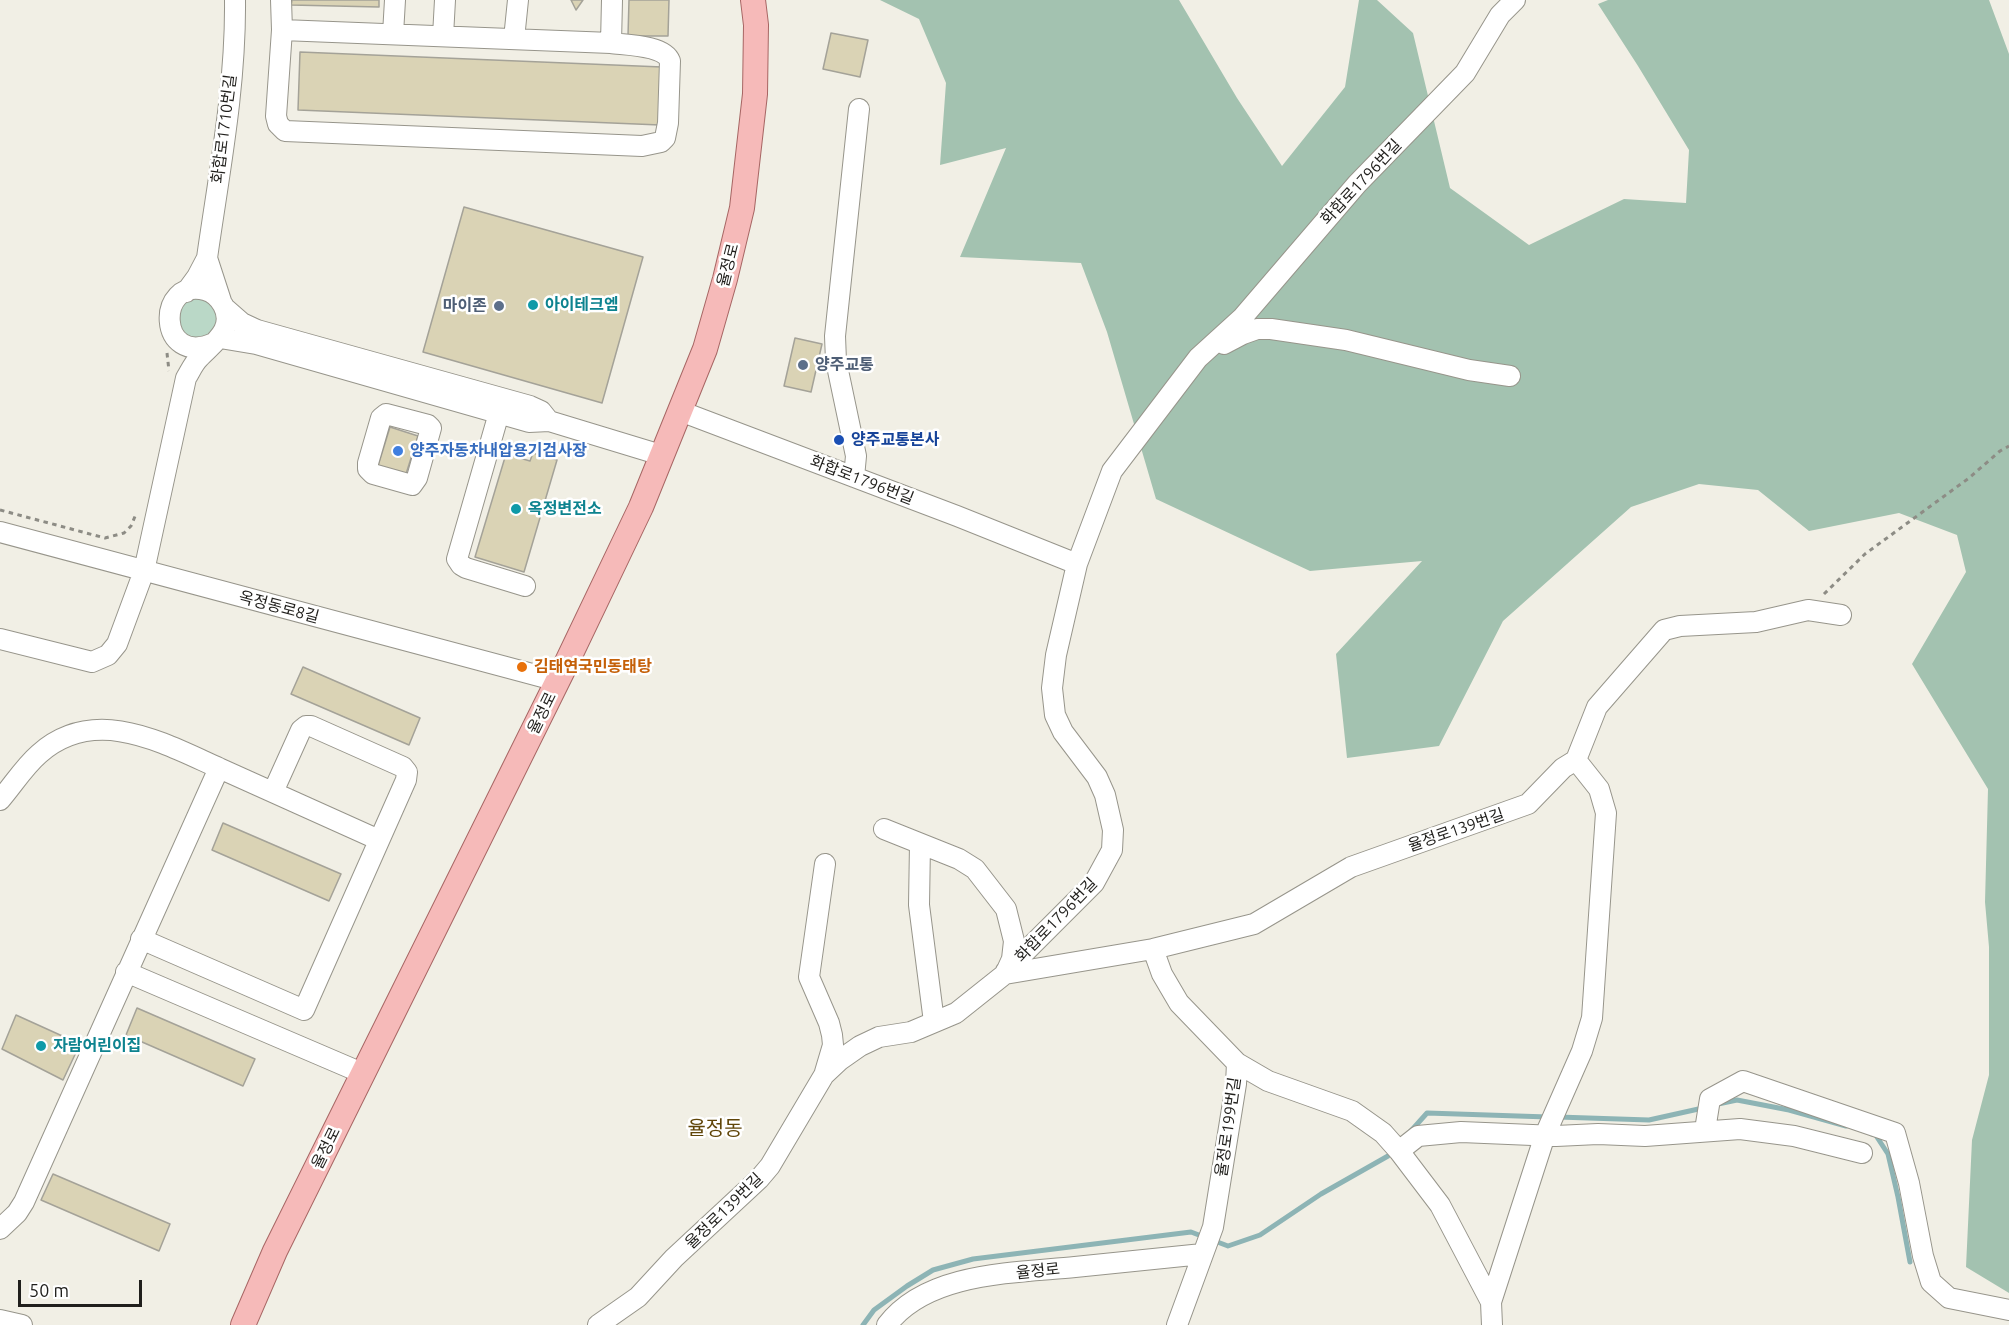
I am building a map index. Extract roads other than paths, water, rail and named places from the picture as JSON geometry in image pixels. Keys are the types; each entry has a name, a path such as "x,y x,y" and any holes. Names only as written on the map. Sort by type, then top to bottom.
{"main road":[{"name":"율정로","path":"243,1325 275,1251 558,681 641,507 705,349 742,208 755,94 756,25 753,0"}],"street":[{"name":"화합로1710번길","path":"207,258 229,105 235,0"},
{"path":"281,0 282,30 276,116 278,124 285,131 642,146 661,142 668,123 671,67 668,56 654,49 611,43 282,30"},
{"path":"393,34 395,0"},
{"path":"443,36 445,0"},
{"path":"514,39 518,0"},
{"path":"611,43 612,0"},
{"name":"화합로1796번길","path":"1005,973 1094,883 1112,850 1113,830 1105,795 1096,777 1063,732 1055,715 1052,678 1077,564 1112,471 1198,358 1242,318 1357,184 1465,73 1500,15 1515,0"},
{"path":"854,477 856,456 836,361 835,336 859,109"},
{"path":"186,292 207,258"},
{"path":"0,639 92,662 108,655 117,645 144,571 186,378 197,360 217,341 226,328 224,305 207,258"},
{"path":"549,421 541,411 530,406 257,330 242,322 214,294 206,290 186,292 178,297 172,304 169,314 172,333 186,346 196,348 217,341 256,344 529,422 549,421 661,455"},
{"name":"화합로1796번길","path":"1198,358 1243,334 1257,329 1271,329 1346,340 1469,370 1510,376"},
{"path":"178,341 186,378"},
{"path":"422,424 431,394"},
{"name":"화합로1796번길","path":"680,411 1077,564"},
{"path":"499,413 457,559 466,568 525,586"},
{"name":"옥정동로8길","path":"0,532 558,681"},
{"name":"율정로139번길","path":"598,1325 638,1297 674,1258 759,1179 770,1166 825,1075 840,1060 860,1046 879,1037 911,1032 956,1013 1005,973 1153,949 1254,924 1352,867 1528,804 1563,768 1576,760 1597,707 1664,630 1680,626 1756,622 1808,610 1841,615"},
{"path":"141,939 304,1010 406,780 407,772 403,767 311,726 306,726 301,730 273,792"},
{"path":"0,800 38,755 57,741 86,732 107,729 158,740 379,840"},
{"path":"1492,1325 1491,1302 1546,1133 1582,1052 1592,1018 1606,813 1599,789 1576,760"},
{"path":"0,1230 17,1213 24,1202 219,768"},
{"path":"884,829 970,865 1000,900 1006,909 1014,940 1012,959 1005,973"},
{"path":"920,844 919,906 934,1022"},
{"name":"율정로139번길","path":"825,864 809,977 830,1023 834,1046 825,1075"},
{"name":"율정로199번길","path":"1153,949 1162,974 1179,1003 1237,1063 1236,1084 1213,1227 1203,1252"},
{"path":"126,972 362,1073"},
{"path":"1237,1063 1268,1081 1352,1111 1383,1133 1440,1205 1491,1302"},
{"path":"1705,1130 1710,1099 1743,1081 1895,1133 1909,1183 1923,1256 1931,1282 1949,1298 2009,1310"},
{"path":"1399,1151 1418,1136 1461,1132 1645,1136 1740,1129 1783,1135 1862,1153"},
{"path":"1177,1325 1203,1252"},
{"name":"율정로","path":"887,1325 906,1306 922,1296 945,1286 983,1276 1203,1252"},
{"path":"0,1320 22,1325"}],"waterway":[{"path":"1718,1104 1737,1100 1789,1110 1846,1126"},
{"path":"1558,1117 1649,1120 1703,1108"},
{"path":"1410,1132 1427,1113 1548,1117"},
{"path":"1872,1134 1875,1134 1888,1154 1910,1262"},
{"path":"863,1325 874,1310 933,1270 973,1259 1191,1232 1228,1246 1260,1235 1321,1194 1388,1156 1394,1150"}],"place":[{"name":"아이테크엠","path":"533,305"},
{"name":"마이존","path":"499,306"},
{"name":"양주교통","path":"803,365"},
{"name":"양주교통본사","path":"839,440"},
{"name":"양주자동차내압용기검사장","path":"398,451"},
{"name":"옥정변전소","path":"516,509"},
{"name":"김태연국민동태탕","path":"522,667"},
{"name":"자람어린이집","path":"41,1046"}],"district":[{"name":"율정동","path":"715,1128"}]}
